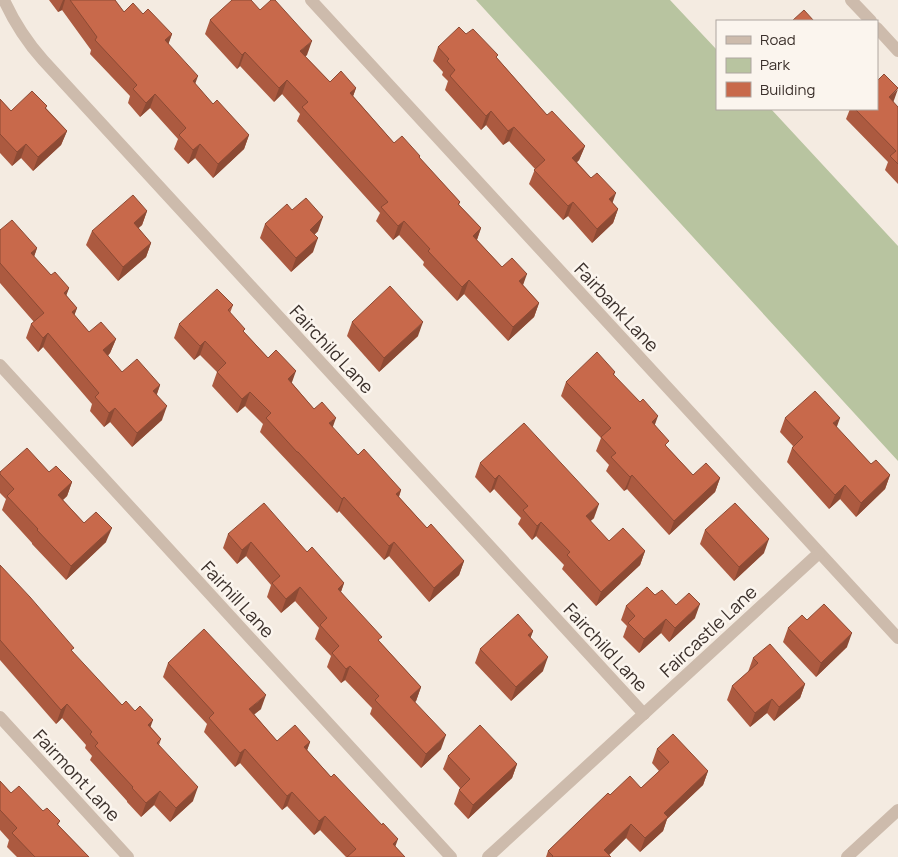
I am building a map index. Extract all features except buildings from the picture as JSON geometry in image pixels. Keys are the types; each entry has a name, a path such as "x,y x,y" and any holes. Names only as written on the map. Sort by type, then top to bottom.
{"street":[{"name":"Fairchild Lane","path":"4,0 19,28 43,60 644,714"},
{"name":"Fairbank Lane","path":"311,0 898,638"},
{"path":"851,0 870,20"},
{"path":"878,29 898,51"},
{"name":"Fairhill Lane","path":"0,365 451,857"},
{"name":"Faircastle Lane","path":"488,857 819,553"},
{"name":"Fairmont Lane","path":"0,717 128,857"},
{"path":"847,857 898,810"}],"green space":[{"path":"476,0 670,0 716,49 716,110 772,110 898,246 898,461"}]}
